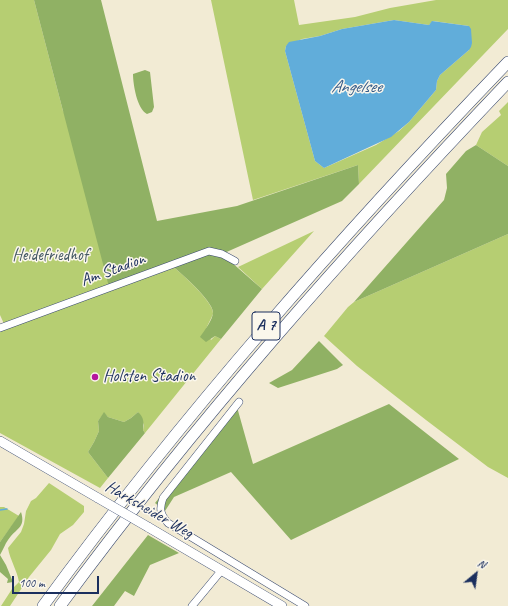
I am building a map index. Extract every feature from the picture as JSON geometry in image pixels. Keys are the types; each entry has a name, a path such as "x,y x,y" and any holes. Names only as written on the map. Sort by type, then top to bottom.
{"highway":[{"name":"A 7","path":"43,606 163,449 270,322 397,179 508,62"},
{"name":"A 7","path":"60,606 173,458 226,394 353,248 508,82"}],"main road":[{"name":"Harksheider Weg","path":"0,441 282,606"}],"street":[{"name":"Am Stadion","path":"0,328 209,251 222,254 235,261"},
{"path":"239,402 163,498 160,505 160,511 168,523 305,606"},
{"path":"192,606 221,571"}],"green space":[{"name":"Heidefriedhof","path":"0,0 34,0 63,111 171,265 196,288 209,303 213,314 206,329 211,340 215,336 221,339 145,433 143,430 144,425 138,412 124,422 108,417 104,413 98,421 99,431 88,452 108,478 100,488 0,433 0,328 5,326 0,315"},
{"path":"34,0 101,0 157,221 237,206 358,165 359,184 342,201 222,254 262,289 221,339 215,336 206,342 200,337 212,318 213,312 211,307 202,294 171,265 109,287"},
{"path":"211,0 294,0 299,25 355,17 390,8 436,0 508,0 508,29 359,184 358,165 253,200","holes":["394,20 429,25 433,21 469,26 469,50 440,75 437,81 436,90 409,122 399,131 376,145 324,168 315,161 285,51 286,46 302,39 320,36 342,29"]},
{"path":"145,70 150,72 154,107 152,112 147,114 138,102 133,78 133,74"},
{"path":"508,102 508,166 476,145 482,132 501,115 499,111"},
{"path":"476,145 508,166 508,234 354,302 444,200 447,188 446,174 466,151"},
{"path":"314,231 262,289 238,267"},
{"path":"508,234 508,478 488,467 426,420 357,366 324,336 354,302"},
{"path":"319,341 343,365 337,369 278,388 269,383 292,370"},
{"path":"389,404 459,459 291,540 231,472 174,497 165,511 155,503 230,410 237,407 253,464"},
{"path":"104,412 108,417 124,422 138,412 142,418 143,430 145,433 108,478 88,452 99,431 98,421"},
{"path":"49,483 84,506 84,512 73,525 60,534 51,550 29,577 10,606 1,606 12,589 19,582 8,548 21,532 26,511 31,501 36,498"},
{"path":"0,507 4,507 19,516 0,542"},
{"path":"21,512 21,525 8,540 0,555 0,542"},
{"path":"148,535 179,553 150,565 134,596 125,591 114,606 92,606"},
{"path":"0,555 13,582 7,583 8,579 0,572"}],"water":[{"name":"Angelsee","path":"394,20 429,25 432,21 469,26 471,29 471,47 440,75 437,81 436,90 409,122 391,137 324,168 315,161 285,51 286,46 289,42 320,36 342,29"}],"waterway":[{"path":"0,510 7,509"}],"place":[{"name":"Holsten Stadion","path":"95,377"}]}
